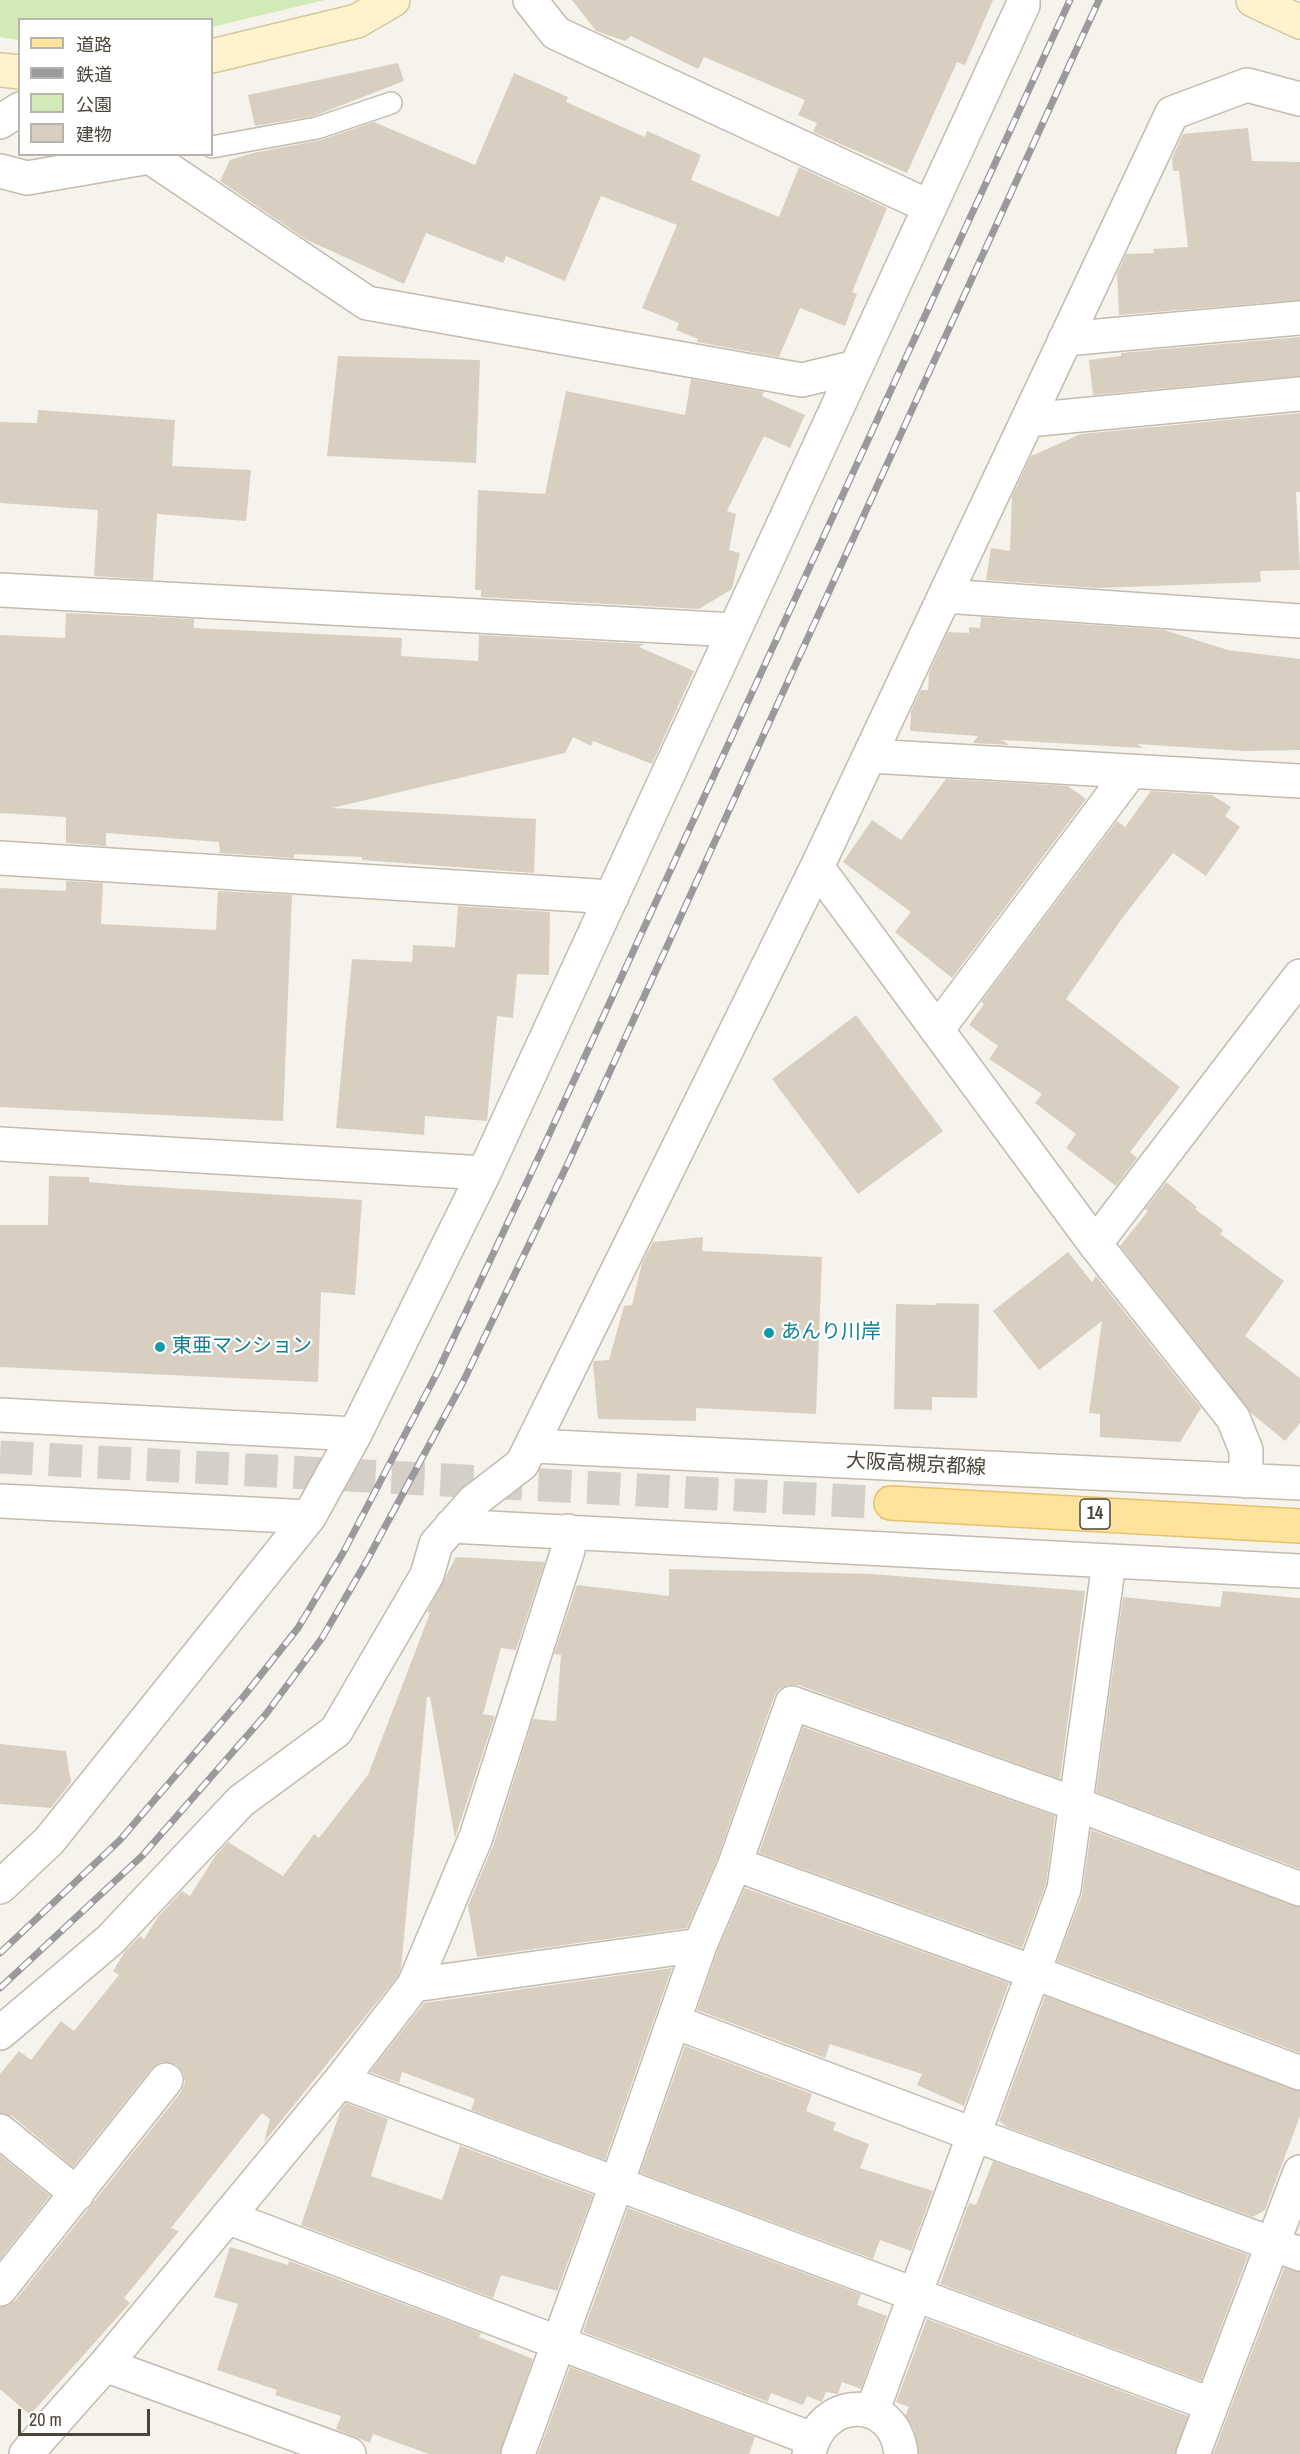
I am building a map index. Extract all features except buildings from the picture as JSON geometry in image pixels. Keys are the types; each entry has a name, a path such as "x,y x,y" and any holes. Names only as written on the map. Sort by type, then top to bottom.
{"main road":[{"name":"大阪高槻京都線","path":"891,1503 1300,1526"}],"street":[{"path":"213,56 357,21 393,0"},
{"path":"530,0 556,33 930,207"},
{"path":"0,1887 49,1841 309,1517 355,1434 484,1173 930,207 1023,0"},
{"path":"1253,0 1300,22"},
{"path":"0,70 18,72"},
{"path":"0,2032 110,1940 241,1802 336,1731 427,1575 436,1544 474,1501 522,1464 533,1446 817,867 1172,113 1247,85 1300,99"},
{"path":"0,122 18,110"},
{"path":"0,171 27,178 158,156 367,303 802,380 856,367"},
{"path":"1065,339 1300,318"},
{"path":"1028,420 1300,394"},
{"path":"0,590 734,630"},
{"path":"945,596 1300,621"},
{"path":"870,756 1300,781"},
{"path":"937,1030 1131,771"},
{"path":"0,858 612,897"},
{"path":"817,867 1095,1244 1233,1418 1246,1450 1246,1481"},
{"path":"1095,1244 1300,976"},
{"path":"0,1144 484,1173"},
{"path":"0,1415 355,1434"},
{"name":"大阪高槻京都線","path":"533,1446 1300,1483"},
{"path":"0,1501 309,1517"},
{"path":"451,1526 1300,1571"},
{"path":"26,2454 105,2365 340,2081 414,1985 476,1837 568,1550 568,1531"},
{"path":"872,2412 1064,1889 1109,1562"},
{"path":"518,2454 675,2022 700,1945 735,1864 792,1703 1076,1804 1300,1889"},
{"path":"735,1864 1300,2073"},
{"path":"414,1985 700,1945"},
{"path":"675,2022 1287,2249"},
{"path":"0,2289 166,2080"},
{"path":"340,2081 1210,2404"},
{"path":"0,2131 76,2194"},
{"path":"1193,2454 1210,2404 1287,2249 1300,2172"},
{"path":"227,2217 559,2344 811,2447 830,2417 843,2411 857,2409 872,2412 885,2419 894,2430 900,2443 901,2454"},
{"path":"105,2365 349,2454"},
{"path":"0,2449 3,2454"}],"lane":[{"path":"213,147 317,128 391,103"}],"green space":[{"path":"0,0 325,0 213,27 213,18 18,18 18,40 0,37"}],"tunnel":[{"path":"0,1457 891,1503"}],"railway":[{"path":"0,1953 120,1840 244,1696 298,1628 343,1553 438,1371 542,1150 1070,0"},
{"path":"0,1988 142,1856 266,1714 322,1638 365,1564 463,1382 569,1161 1099,0"}],"place":[{"name":"あんり川岸","path":"769,1333"},
{"name":"東亜マンション","path":"160,1347"}]}
